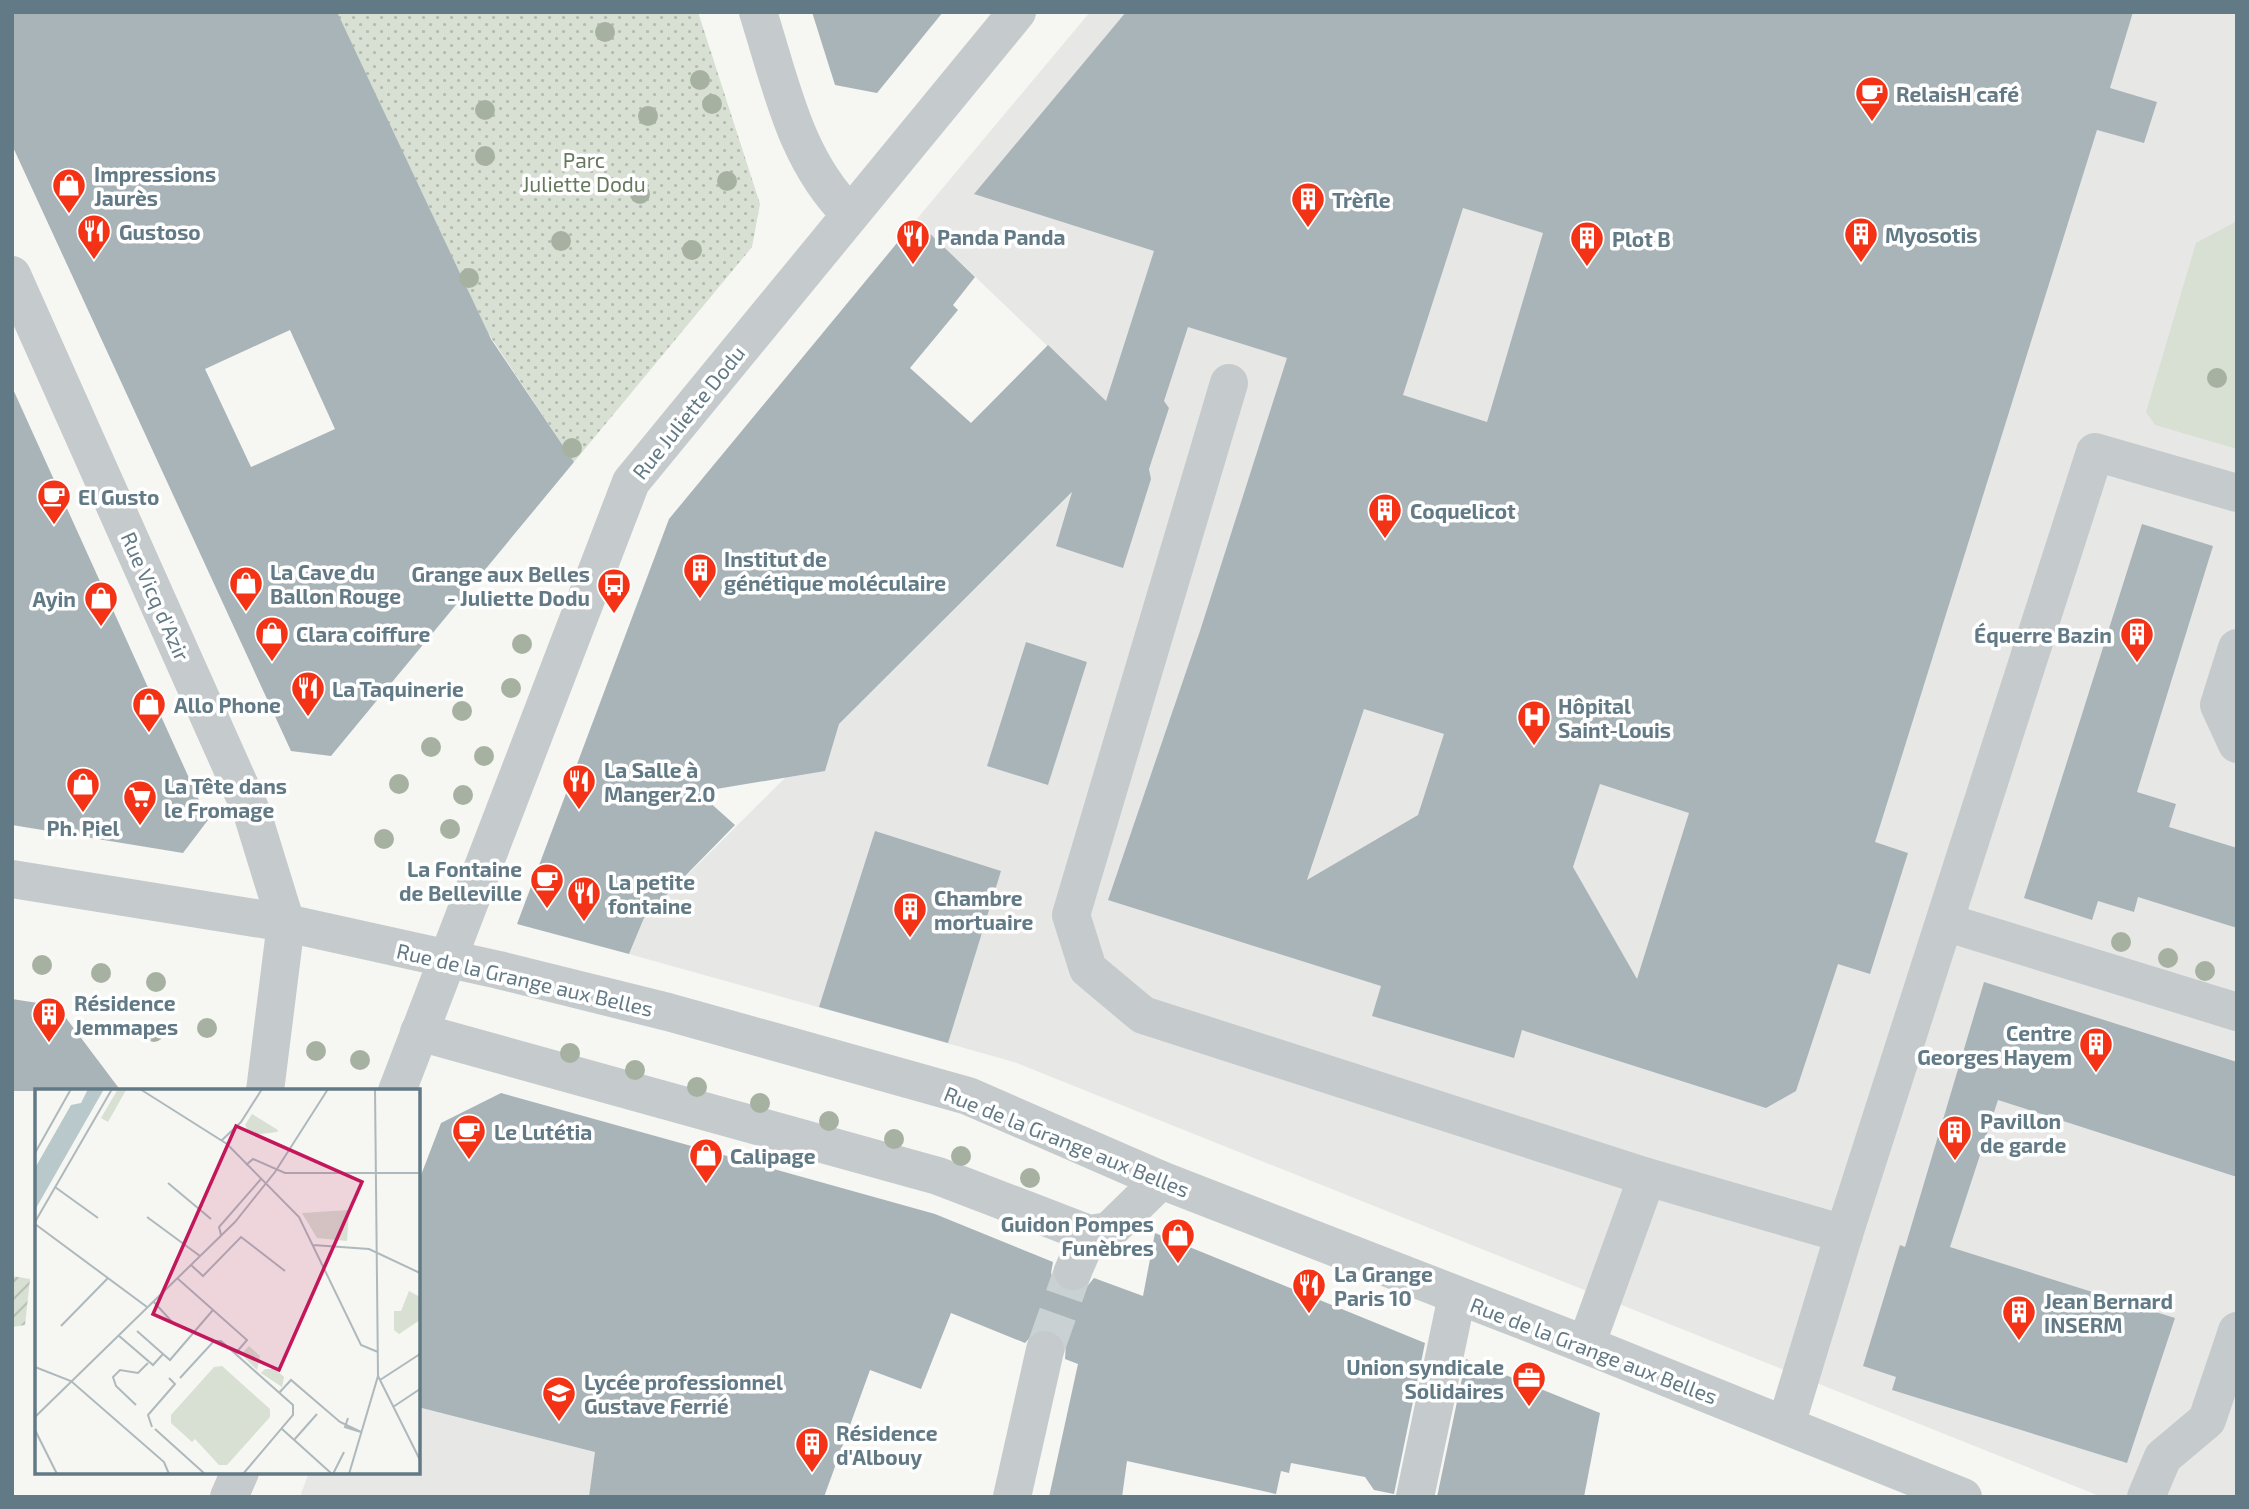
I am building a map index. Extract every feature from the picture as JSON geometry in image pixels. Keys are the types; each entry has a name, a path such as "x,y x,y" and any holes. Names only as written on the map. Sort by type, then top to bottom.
{"street":[{"path":"758,12 805,157 827,192 850,215"},
{"name":"Rue Juliette Dodu","path":"398,1089 445,960 631,482 1017,12"},
{"name":"Rue Vicq d'Azir","path":"12,275 253,813 286,923"},
{"path":"1229,383 1071,915 1088,969 1143,1015 1647,1177 1844,1234"},
{"path":"1786,1425 1844,1234 2095,452 2237,493"},
{"path":"2237,648 2219,705 2237,744"},
{"name":"Rue de la Grange aux Belles","path":"12,879 286,923 499,970 668,1012 968,1096 1161,1180 1586,1345 1963,1497"},
{"path":"1945,922 2237,1012"},
{"path":"265,1089 286,923"},
{"path":"419,1032 938,1176 1089,1234 1109,1231 1161,1180"},
{"path":"1586,1345 1647,1177"},
{"path":"1073,1271 1089,1234"},
{"path":"1415,1497 1457,1297"},
{"path":"2146,1497 2163,1457 2207,1420 2237,1331"},
{"path":"1012,1497 1045,1350"},
{"path":"229,1497 239,1474"}],"shaded area":[{"name":"Hôpital Saint-Louis","path":"1090,12 2237,12 2237,1497 2102,1497 1014,1062 629,954 644,918 1135,430 916,220"},
{"name":"Lycée professionnel Gustave Ferrié","path":"420,1351 786,1497 300,1497 308,1474 420,1474"}],"green space":[{"name":"Parc Juliette Dodu","path":"698,12 760,204 752,247 574,462 488,333 337,13"},
{"path":"2237,221 2237,449 2155,425 2146,412 2196,243"},
{"path":"12,1276 30,1279 25,1325 12,1327"}],"building":[{"path":"12,12 337,12 491,339 574,462 331,756 291,751 12,145","holes":["290,330 335,429 251,467 205,369"]},
{"path":"812,12 943,12 877,93 835,85"},
{"path":"1126,12 2133,12 2110,88 2157,102 2144,143 2097,130 1875,842 1908,853 1870,974 1838,964 1796,1091 1766,1108 1522,1030 1514,1058 1372,1016 1381,986 1108,900 1200,631 1287,358 1188,327 1164,401 1169,408 1149,469 1151,479 1123,568 1056,546 1072,492 839,724 825,771 698,792 735,825 644,918 629,954 517,924 669,519 916,220 975,277 953,305 958,310 910,368 971,423 1048,345 1106,401 1154,251 974,194","holes":["1463,208 1543,233 1487,422 1403,395","1364,709 1444,734 1418,815 1307,880","1600,784 1689,813 1637,979 1573,867"]},
{"path":"12,387 208,820 183,853 12,825"},
{"name":"Équerre Bazin","path":"2142,524 2213,546 2137,792 2176,804 2169,827 2237,848 2237,928 2138,897 2134,912 2098,901 2092,920 2024,898"},
{"path":"1026,642 1087,662 1048,785 987,766"},
{"name":"Chambre mortuaire","path":"875,831 1001,871 948,1043 819,1007"},
{"path":"1984,982 2237,1062 2237,1177 1998,1100 1950,1247 2175,1318 2127,1463 1892,1390 1896,1377 1863,1366 1900,1245 1905,1247"},
{"name":"Résidence Jemmapes","path":"12,999 57,1006 119,1089 35,1089 12,1091"},
{"path":"501,1093 935,1214 1053,1262 1051,1273 1055,1283 1065,1291 1075,1293 1085,1289 1094,1278 1143,1296 1155,1233 1425,1343 1394,1494 1374,1490 1365,1477 1291,1463 1289,1473 1281,1471 1276,1494 1127,1461 1122,1497 1049,1497 1078,1364 1065,1359 1066,1343 1059,1334 1050,1329 1038,1329 1025,1343 951,1313 921,1389 870,1370 824,1497 589,1497 595,1452 420,1408 420,1178 441,1123"},
{"path":"1466,1359 1600,1413 1584,1497 1437,1497"}],"tunnel":[{"path":"1045,1350 1073,1271"}],"place":[{"name":"RelaisH café","path":"1872,123"},
{"name":"Impressions Jaurès","path":"69,215"},
{"name":"Trèfle","path":"1308,229"},
{"name":"Gustoso","path":"94,261"},
{"name":"Myosotis","path":"1861,264"},
{"name":"Panda Panda","path":"913,266"},
{"name":"Plot B","path":"1587,268"},
{"name":"El Gusto","path":"54,526"},
{"name":"Coquelicot","path":"1385,540"},
{"name":"Institut de génétique moléculaire","path":"700,600"},
{"name":"La Cave du Ballon Rouge","path":"246,613"},
{"name":"Grange aux Belles - Juliette Dodu","path":"614,615"},
{"name":"Ayin","path":"101,628"},
{"name":"Clara coiffure","path":"272,663"},
{"name":"Équerre Bazin","path":"2137,664"},
{"name":"La Taquinerie","path":"308,718"},
{"name":"Allo Phone","path":"149,734"},
{"name":"Hôpital Saint-Louis","path":"1534,747"},
{"name":"La Salle à Manger 2.0","path":"579,811"},
{"name":"Ph. Piel","path":"83,814"},
{"name":"La Tête dans le Fromage","path":"140,827"},
{"name":"La Fontaine de Belleville","path":"547,910"},
{"name":"La petite fontaine","path":"584,923"},
{"name":"Chambre mortuaire","path":"910,939"},
{"name":"Résidence Jemmapes","path":"49,1044"},
{"name":"Centre Georges Hayem","path":"2096,1074"},
{"name":"Le Lutétia","path":"469,1161"},
{"name":"Pavillon de garde","path":"1955,1162"},
{"name":"Calipage","path":"706,1185"},
{"name":"Guidon Pompes Funèbres","path":"1178,1265"},
{"name":"La Grange Paris 10","path":"1309,1315"},
{"name":"Jean Bernard INSERM","path":"2019,1342"},
{"name":"Union syndicale Solidaires","path":"1529,1408"},
{"name":"Lycée professionnel Gustave Ferrié","path":"559,1423"},
{"name":"Résidence d'Albouy","path":"812,1474"}]}
